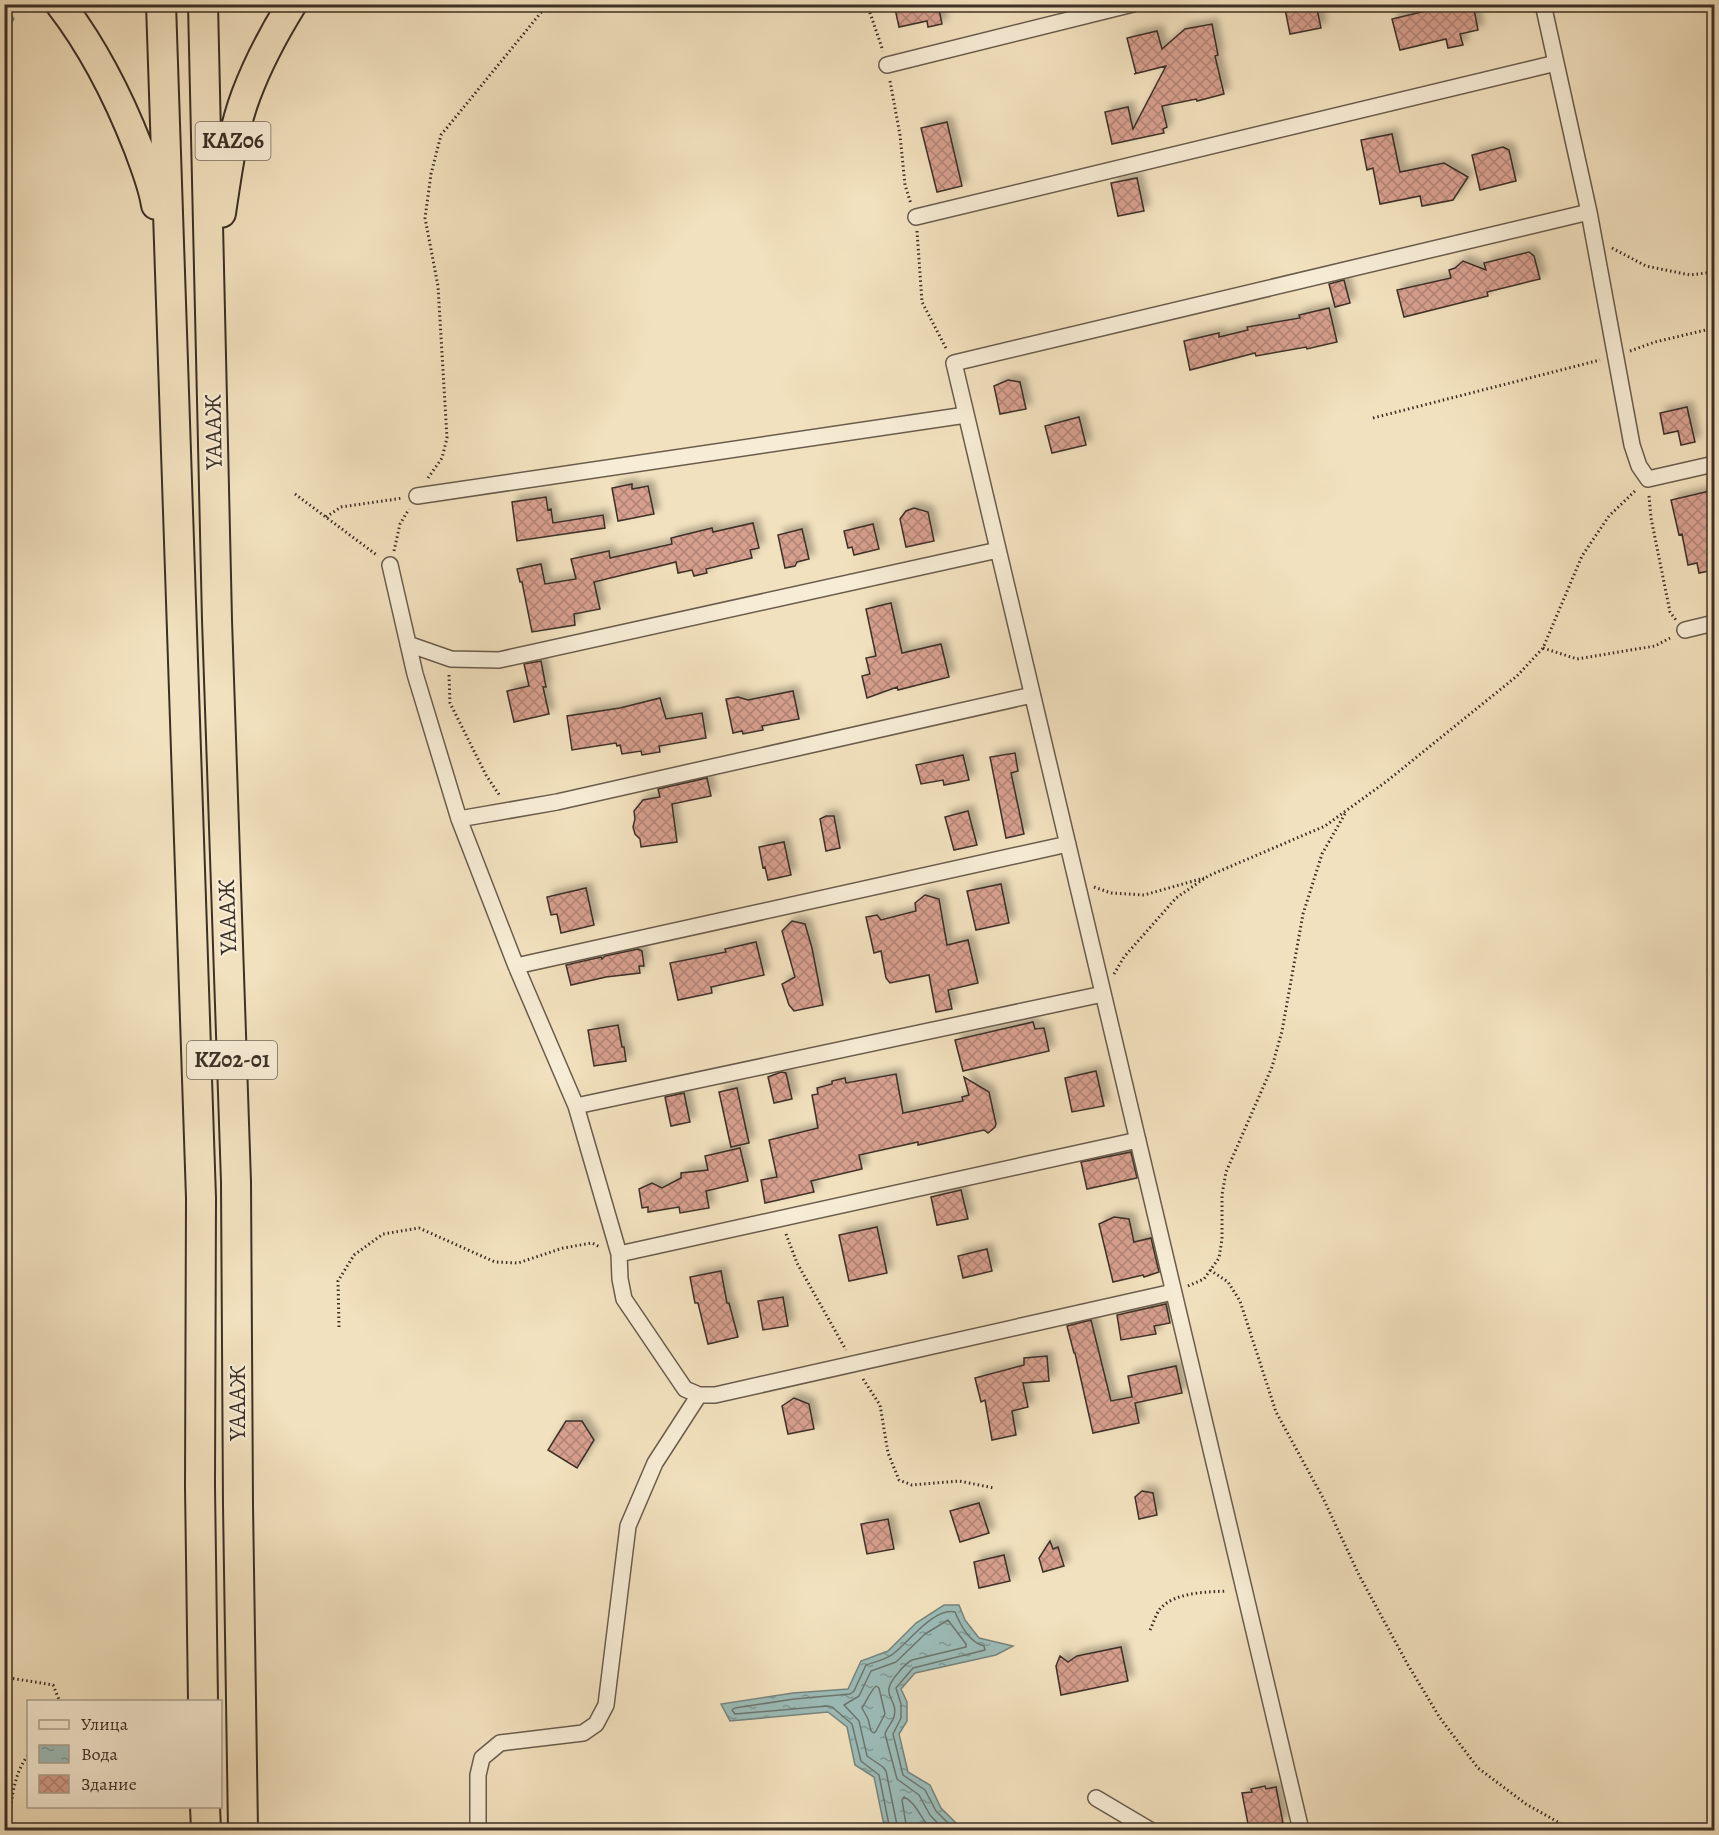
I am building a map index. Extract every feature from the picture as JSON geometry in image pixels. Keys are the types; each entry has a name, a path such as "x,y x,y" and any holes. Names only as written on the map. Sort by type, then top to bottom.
{"highway":[{"path":"60,4 92,50 129,123 156,201 169,281"},
{"name":"ҮАААЖ","path":"161,4 201,1198 200,1486 203,1700"},
{"name":"ҮАААЖ","path":"203,4 217,620 236,1182 243,1830"},
{"name":"KАZ06","path":"210,289 233,137 245,96 267,48 292,4"},
{"path":"206,1808 206,1830"}],"street":[{"path":"887,65 1133,4"},
{"path":"1543,4 1589,212 1632,445 1639,466 1648,479 1714,464"},
{"path":"916,217 1556,63"},
{"path":"1301,1830 954,363 1589,212"},
{"path":"417,496 966,415"},
{"path":"408,644 451,659 499,660 998,550"},
{"path":"390,565 415,674 459,819 516,966 576,1106 619,1254 620,1280 624,1299 685,1389 699,1395 715,1395 1173,1292"},
{"path":"1685,630 1714,623"},
{"path":"459,819 568,799 1032,695"},
{"path":"516,966 1068,844"},
{"path":"576,1106 1103,994"},
{"path":"619,1254 1138,1140"},
{"path":"478,1830 478,1775 482,1758 500,1743 583,1733 596,1724 606,1705 628,1526 655,1463 699,1395"},
{"path":"1096,1798 1150,1830"}],"path":[{"path":"295,494 390,565 400,524 442,458 447,438 438,286 425,218 431,174 441,135 548,4"},
{"path":"867,4 887,65 900,135 905,185 916,217 922,302 954,363"},
{"path":"1594,239 1646,266 1690,275 1714,272"},
{"path":"1373,418 1617,356 1655,342 1714,328"},
{"path":"1543,648 1577,659 1655,646 1685,630 1670,612 1651,518 1648,479"},
{"path":"1076,880 1111,893 1144,895 1208,876 1325,826 1387,781 1517,676 1543,648 1582,556 1609,516 1648,479"},
{"path":"326,517 341,507 417,496"},
{"path":"451,659 448,683 450,703 486,775 510,810"},
{"path":"1173,1292 1204,1279 1219,1258 1222,1239 1222,1195 1227,1172 1272,1067 1282,1031 1303,914 1322,854 1347,810"},
{"path":"1103,994 1124,957 1176,898 1208,876"},
{"path":"1714,939 1710,943 1708,971 1714,982"},
{"path":"780,1219 796,1263 880,1406 888,1453 899,1480 912,1485 959,1481 994,1488"},
{"path":"339,1327 339,1281 354,1255 383,1234 419,1228 495,1262 518,1263 563,1248 592,1243 619,1254"},
{"path":"1210,1270 1228,1282 1240,1301 1276,1412 1323,1497 1364,1585 1440,1718 1478,1767 1526,1804 1572,1830"},
{"path":"1150,1630 1161,1608 1176,1598 1202,1592 1244,1591"},
{"path":"4,1677 53,1685 60,1700"},
{"path":"9,1830 11,1796 27,1756"},
{"path":"4,1802 11,1796"}],"water":[{"path":"944,1605 959,1605 965,1620 979,1638 1013,1646 996,1655 915,1673 901,1689 907,1702 907,1721 899,1734 908,1772 930,1785 941,1808 963,1830 885,1830 874,1777 855,1765 847,1727 828,1712 730,1721 721,1704 793,1693 848,1689 861,1661 888,1651 916,1623"}],"building":[{"path":"894,4 938,4 942,24 928,27 927,21 899,27"},
{"path":"1284,4 1316,4 1321,28 1290,34"},
{"path":"1455,4 1473,4 1478,30 1460,34 1463,45 1448,48 1446,39 1400,50 1392,19"},
{"path":"1212,24 1218,55 1215,56 1224,94 1162,106 1167,127 1163,129 1164,133 1112,144 1105,112 1128,107 1133,129 1166,66 1134,74 1136,73 1127,38 1157,31 1162,49 1185,29"},
{"path":"947,122 962,186 937,192 921,128"},
{"path":"1392,134 1400,172 1444,163 1468,177 1453,200 1422,206 1420,196 1380,204 1373,168 1367,170 1361,140"},
{"path":"1503,147 1509,150 1516,181 1480,190 1472,155"},
{"path":"1137,178 1144,211 1118,216 1111,183"},
{"path":"1529,252 1534,256 1540,279 1487,292 1488,296 1404,317 1397,290 1451,278 1449,270 1463,261 1486,270 1484,263"},
{"path":"1344,280 1350,303 1335,307 1329,284"},
{"path":"1329,308 1337,342 1256,356 1255,353 1190,370 1184,341 1219,333 1219,337 1248,330 1247,327 1300,318 1299,315"},
{"path":"1008,380 1020,382 1026,409 1000,414 994,386"},
{"path":"1687,407 1695,442 1681,445 1678,431 1664,434 1660,413"},
{"path":"1079,417 1086,445 1052,453 1045,426"},
{"path":"632,484 632,489 648,486 654,514 618,521 612,488"},
{"path":"1714,490 1714,570 1699,573 1697,563 1688,565 1682,534 1679,535 1671,500"},
{"path":"546,497 553,523 603,515 605,528 517,541 512,502"},
{"path":"914,508 928,512 934,541 906,547 900,519 906,511"},
{"path":"753,523 759,548 750,550 752,558 706,569 707,573 694,576 692,570 678,573 676,562 594,582 600,609 574,614 575,625 532,632 522,582 520,582 517,569 541,564 545,584 576,579 571,559 609,551 610,558 672,544 671,538 712,528 713,532"},
{"path":"873,524 879,549 854,555 852,547 848,548 844,531"},
{"path":"802,529 809,559 785,568 778,535"},
{"path":"891,603 902,653 941,644 949,677 898,690 897,687 867,698 862,676 870,674 866,658 876,656 866,609"},
{"path":"541,661 546,687 543,687 549,714 514,722 507,691 529,686 524,664"},
{"path":"793,691 799,719 762,726 763,730 743,734 742,731 733,733 726,699 738,697 748,700"},
{"path":"660,698 666,719 702,713 706,738 659,746 660,752 642,755 641,751 622,754 620,745 617,746 616,743 572,750 567,716 620,708"},
{"path":"1015,753 1018,771 1011,773 1024,834 1006,838 990,757"},
{"path":"963,755 969,780 944,785 943,780 921,784 916,765"},
{"path":"707,778 711,796 672,804 677,842 641,847 640,839 633,827 634,811 643,800 660,797 658,789"},
{"path":"968,811 977,845 954,850 945,817"},
{"path":"834,816 840,848 826,851 820,819"},
{"path":"784,842 791,875 768,880 759,847"},
{"path":"1001,884 1009,923 976,930 967,891"},
{"path":"586,888 594,925 561,933 557,914 551,915 547,897"},
{"path":"925,895 939,899 947,945 968,940 978,983 948,990 952,1009 936,1012 929,975 890,983 886,978 881,951 874,953 866,917 877,915 881,920 916,911 915,903"},
{"path":"792,921 805,924 823,1005 794,1011 789,1005 782,984 795,977 782,931"},
{"path":"756,942 764,975 711,987 712,993 678,1000 670,963 726,952 725,949"},
{"path":"638,949 642,951 644,966 639,966 640,973 606,977 571,985 566,965 601,957 602,959 605,956"},
{"path":"1033,1022 1035,1029 1044,1028 1049,1051 963,1071 955,1040"},
{"path":"618,1025 626,1061 594,1066 588,1030"},
{"path":"1096,1071 1104,1106 1072,1112 1065,1078"},
{"path":"781,1072 786,1073 792,1099 774,1103 768,1077"},
{"path":"896,1074 903,1113 963,1101 962,1097 969,1095 964,1077 989,1092 995,1127 988,1133 984,1130 859,1155 862,1169 811,1181 814,1192 765,1203 761,1180 777,1177 769,1140 818,1128 812,1095 818,1094 817,1088 845,1078 846,1083"},
{"path":"737,1088 749,1143 731,1147 719,1092"},
{"path":"684,1093 690,1122 671,1126 665,1097"},
{"path":"740,1148 748,1181 706,1191 709,1208 680,1213 679,1207 648,1212 648,1207 642,1208 639,1189 652,1183 662,1188 681,1178 681,1173 708,1170 705,1156"},
{"path":"1131,1152 1137,1178 1087,1189 1081,1162"},
{"path":"961,1190 968,1219 937,1225 931,1197"},
{"path":"1114,1217 1129,1219 1134,1242 1151,1238 1159,1272 1113,1282 1099,1224"},
{"path":"877,1227 887,1273 849,1281 839,1235"},
{"path":"987,1249 992,1271 963,1278 958,1256"},
{"path":"721,1271 727,1303 729,1303 738,1337 708,1344 698,1303 695,1303 690,1277"},
{"path":"783,1297 788,1326 763,1330 758,1301"},
{"path":"1166,1304 1170,1323 1154,1326 1156,1334 1121,1340 1117,1315"},
{"path":"1091,1320 1111,1401 1132,1397 1128,1376 1176,1366 1182,1393 1135,1403 1139,1423 1093,1433 1067,1326"},
{"path":"1047,1356 1049,1381 1023,1383 1028,1407 1012,1411 1016,1435 992,1440 985,1400 981,1402 975,1378 1024,1365 1024,1358"},
{"path":"794,1398 809,1404 814,1429 788,1434 782,1406"},
{"path":"566,1421 582,1421 594,1440 577,1468 548,1450"},
{"path":"1142,1491 1153,1493 1157,1515 1139,1519 1135,1497"},
{"path":"979,1503 989,1533 960,1542 950,1511"},
{"path":"888,1519 894,1549 867,1554 861,1524"},
{"path":"1050,1541 1053,1549 1058,1547 1064,1566 1043,1572 1039,1558"},
{"path":"1004,1555 1010,1581 979,1588 974,1562"},
{"path":"1121,1647 1128,1681 1061,1695 1056,1666 1060,1656 1068,1662 1077,1656"},
{"path":"1265,1786 1266,1789 1276,1787 1283,1823 1249,1829 1242,1793 1252,1792 1251,1789"}],"waterway":[{"path":"4,27 12,19"}]}
